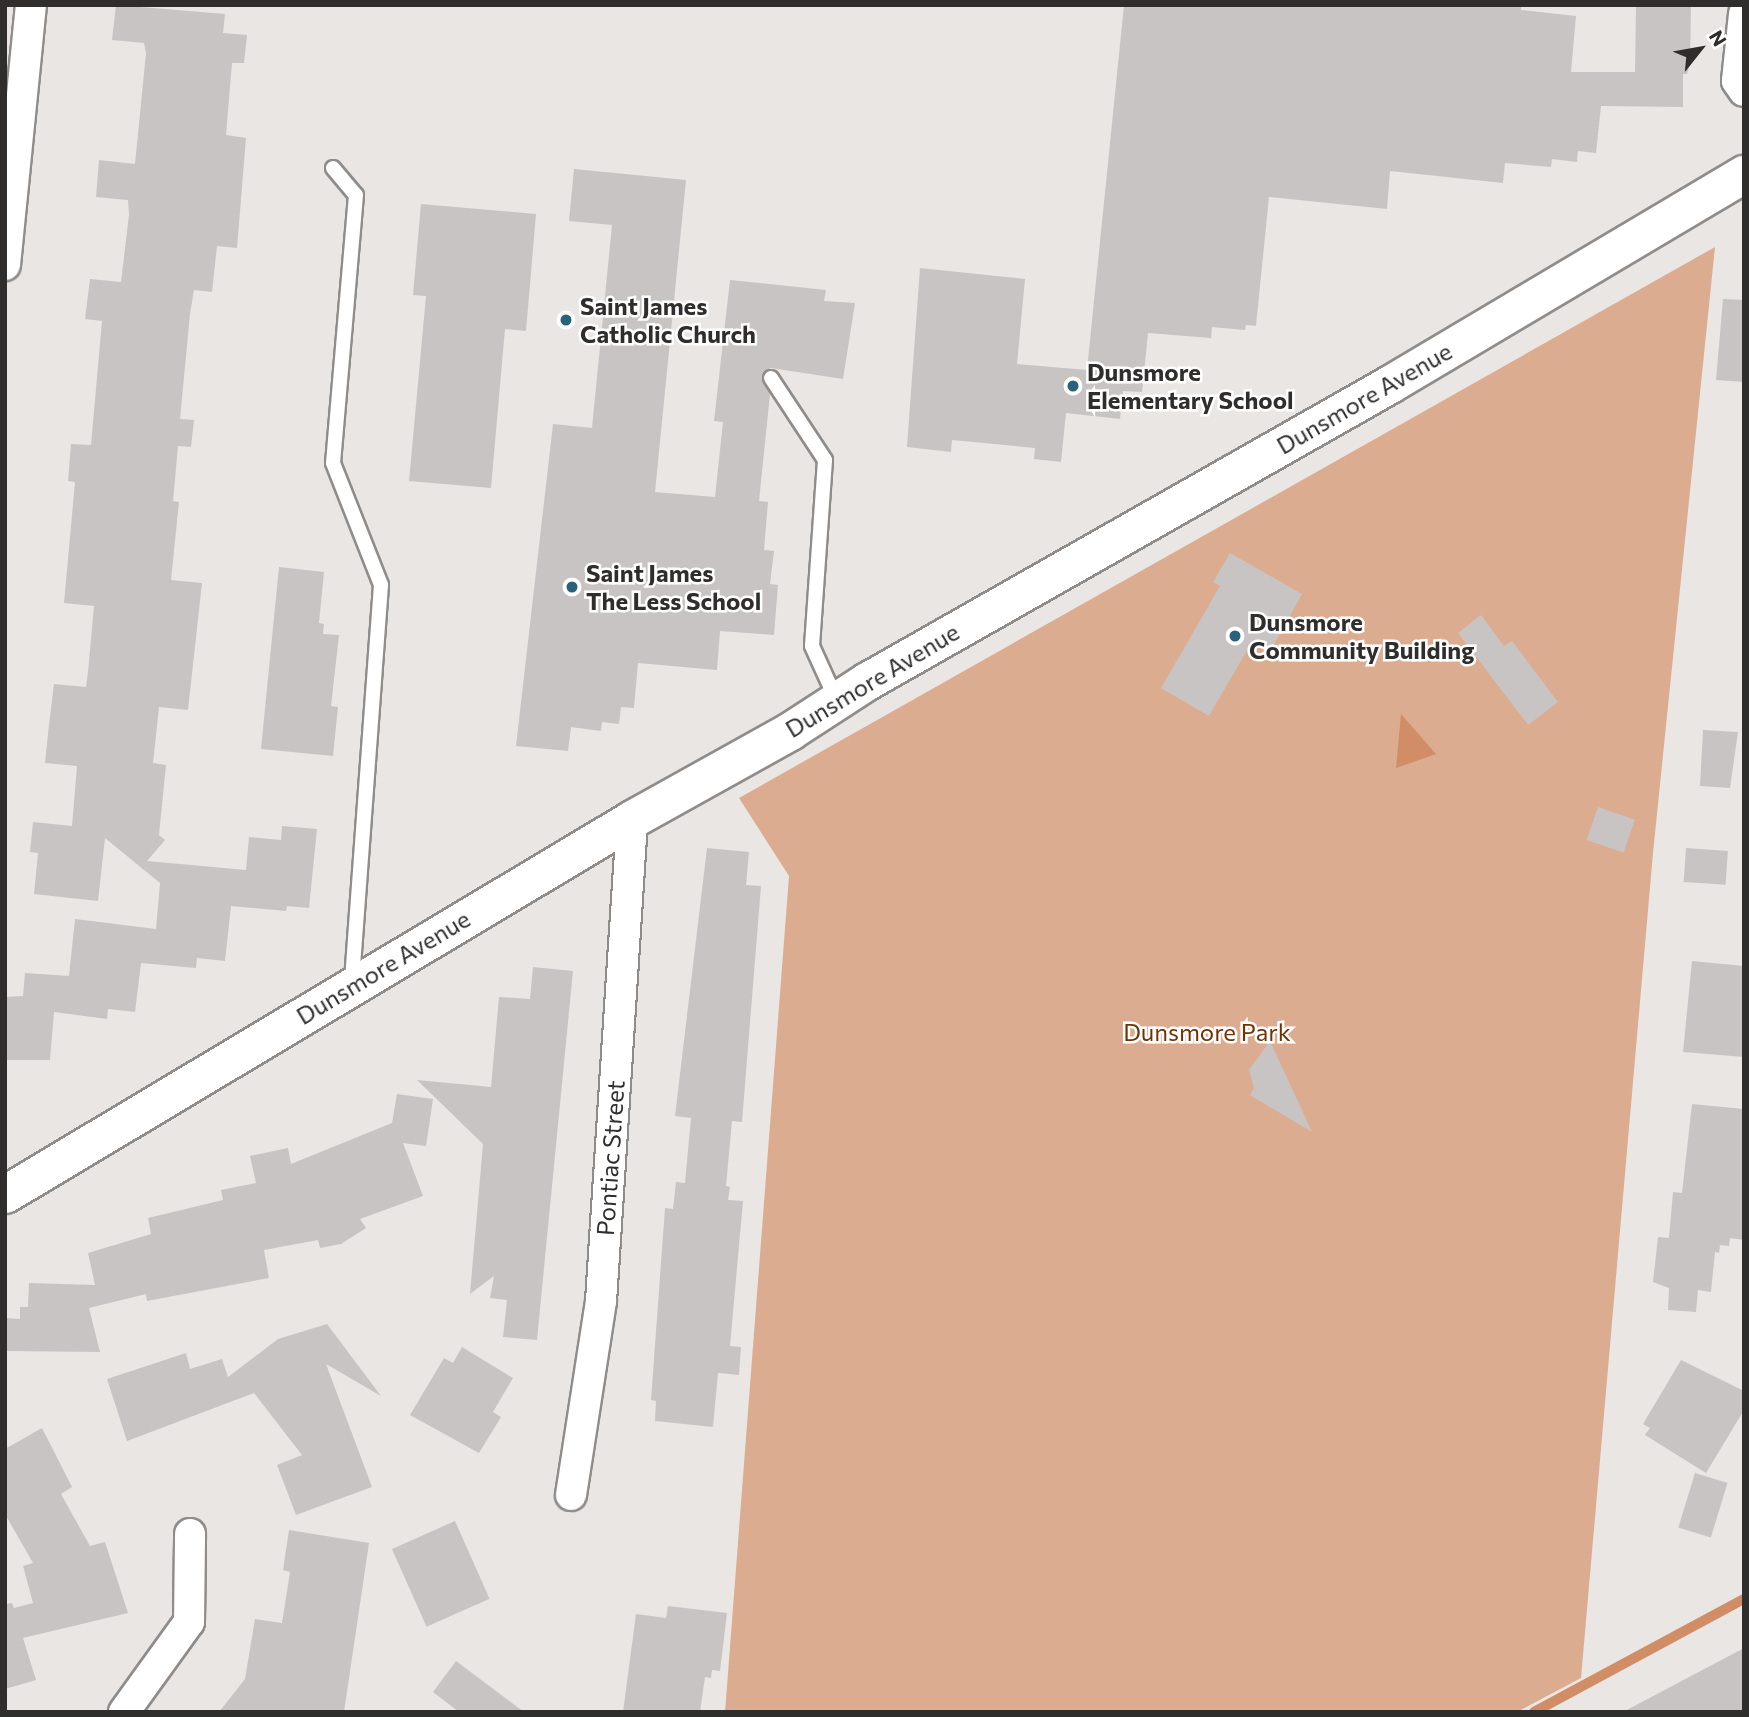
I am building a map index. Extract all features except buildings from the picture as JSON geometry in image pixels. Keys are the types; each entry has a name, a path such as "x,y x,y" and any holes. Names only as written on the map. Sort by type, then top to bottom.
{"street":[{"path":"5,265 30,5"},
{"path":"1744,14 1737,81 1744,91"},
{"name":"Dunsmore Avenue","path":"5,1194 632,819 1031,585 1390,384 1744,174"},
{"name":"Pontiac Street","path":"571,1495 601,1301 632,819"},
{"path":"124,1712 189,1622 190,1534"}],"lane":[{"path":"333,168 356,195 334,463 381,585 352,985"},
{"path":"771,378 825,460 812,646 837,701"}],"green space":[{"name":"Dunsmore Park","path":"1715,247 1653,853 1581,1678 1517,1712 725,1712 789,876 739,798"}],"shaded area":[{"path":"1401,714 1436,754 1396,768"}],"waterway":[{"path":"1534,1712 1744,1599"}],"place":[{"name":"Saint James Catholic Church","path":"566,320"},
{"name":"Dunsmore Elementary School","path":"1073,386"},
{"name":"Saint James The Less School","path":"572,587"},
{"name":"Dunsmore Community Building","path":"1235,636"}]}
